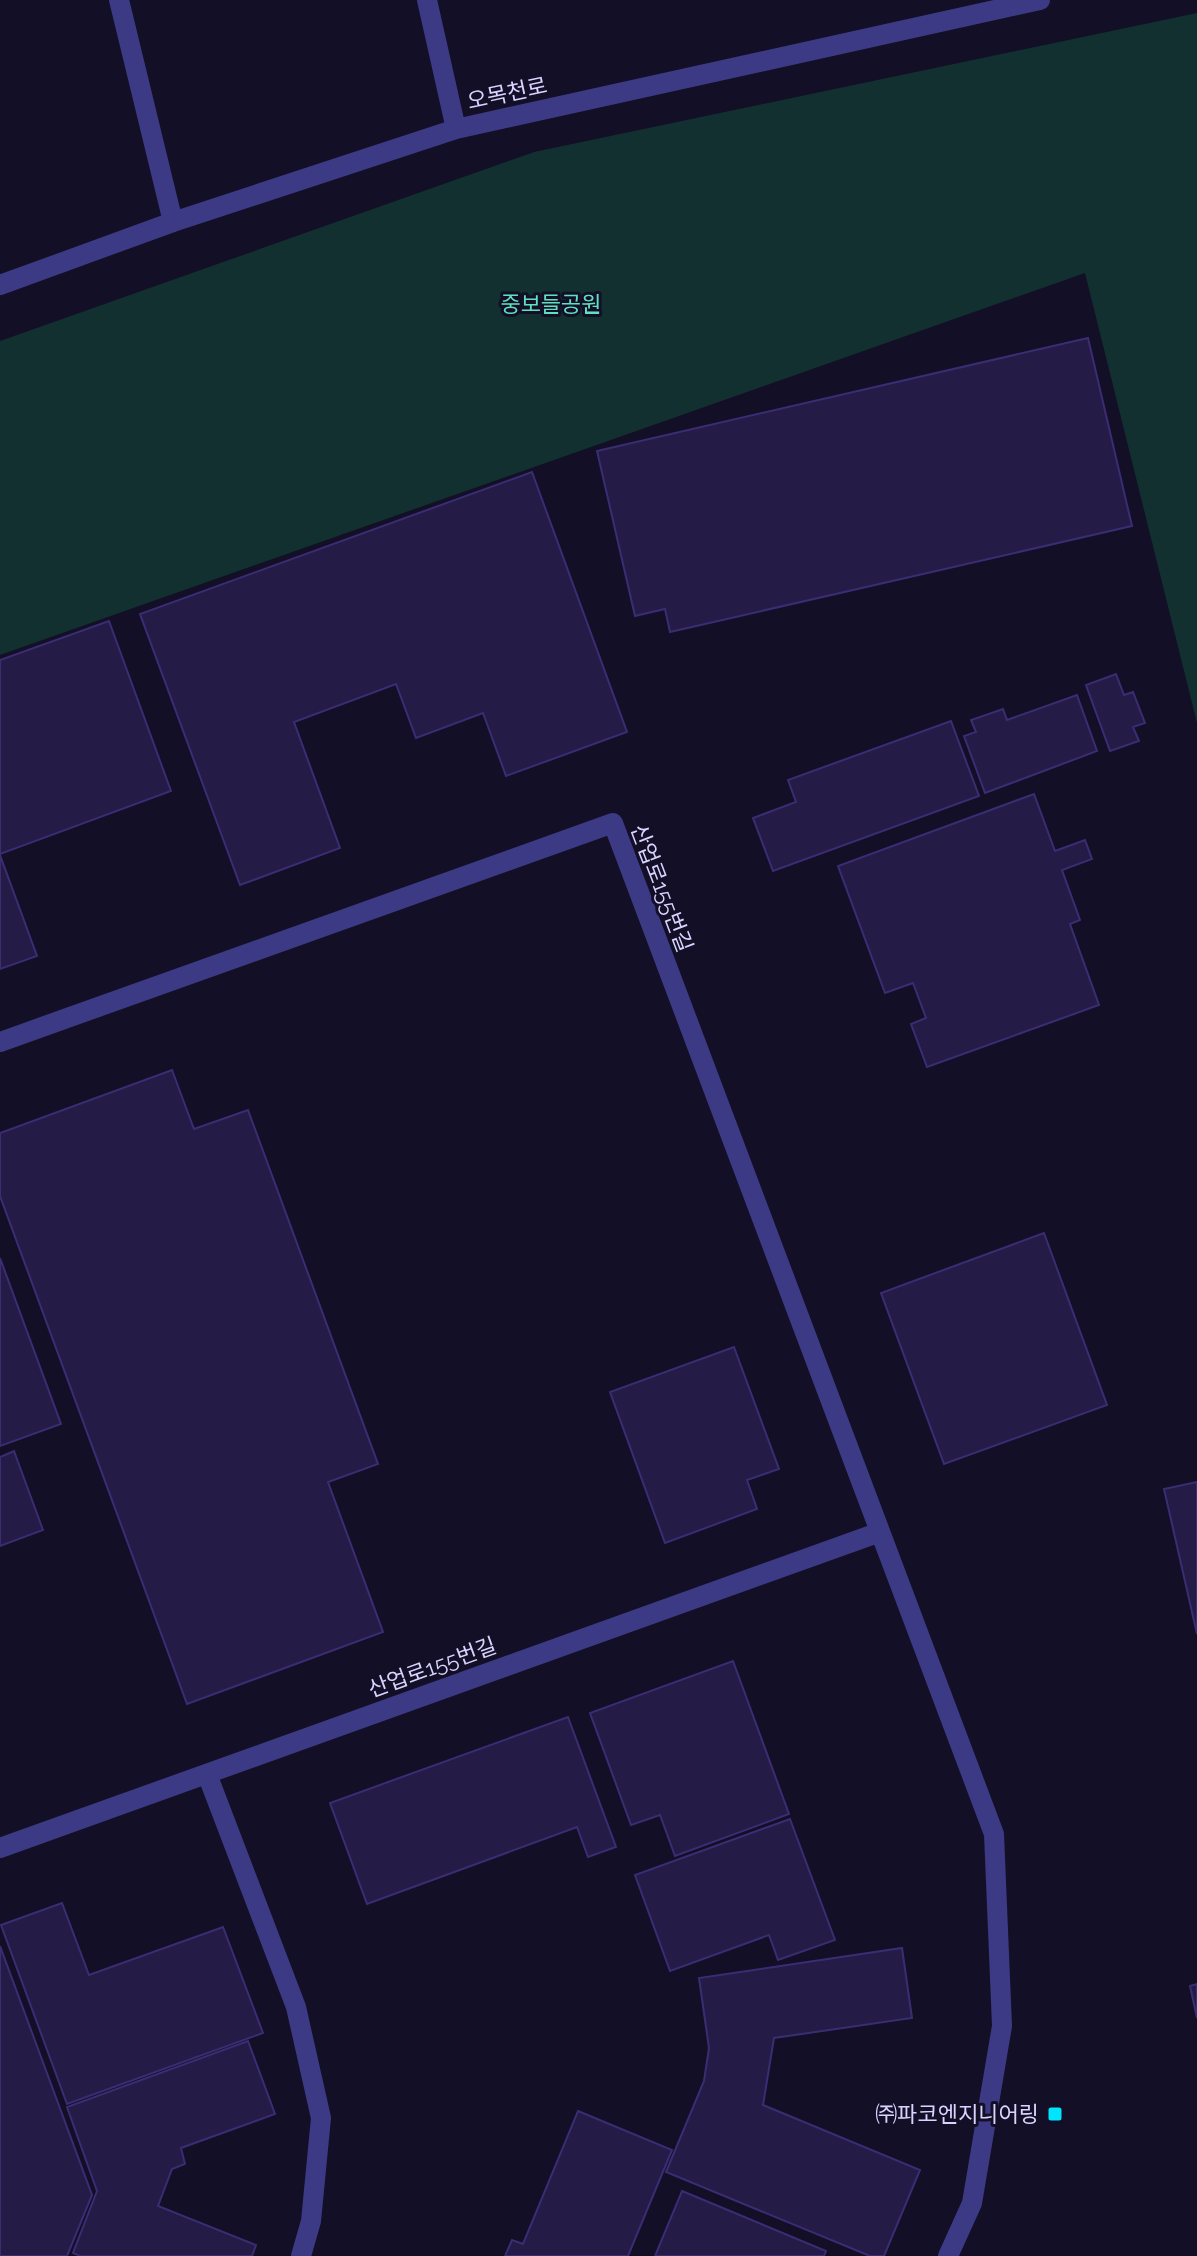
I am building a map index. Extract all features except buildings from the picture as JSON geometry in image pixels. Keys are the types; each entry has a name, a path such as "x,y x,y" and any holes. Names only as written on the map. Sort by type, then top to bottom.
{"street":[{"path":"119,0 173,222"},
{"path":"427,0 456,129"},
{"name":"오목천로","path":"0,285 173,222 456,129 1040,0"},
{"name":"산업로155번길","path":"0,1042 613,823 994,1834 1002,2026 972,2203 948,2256"},
{"name":"산업로155번길","path":"0,1848 880,1532"},
{"path":"207,1774 296,2007 321,2118 311,2221 301,2256"}],"green space":[{"name":"중보들공원","path":"1197,13 1197,723 1085,273 0,655 0,341 534,152"}],"place":[{"name":"㈜파코엔지니어링","path":"1055,2114"}]}
